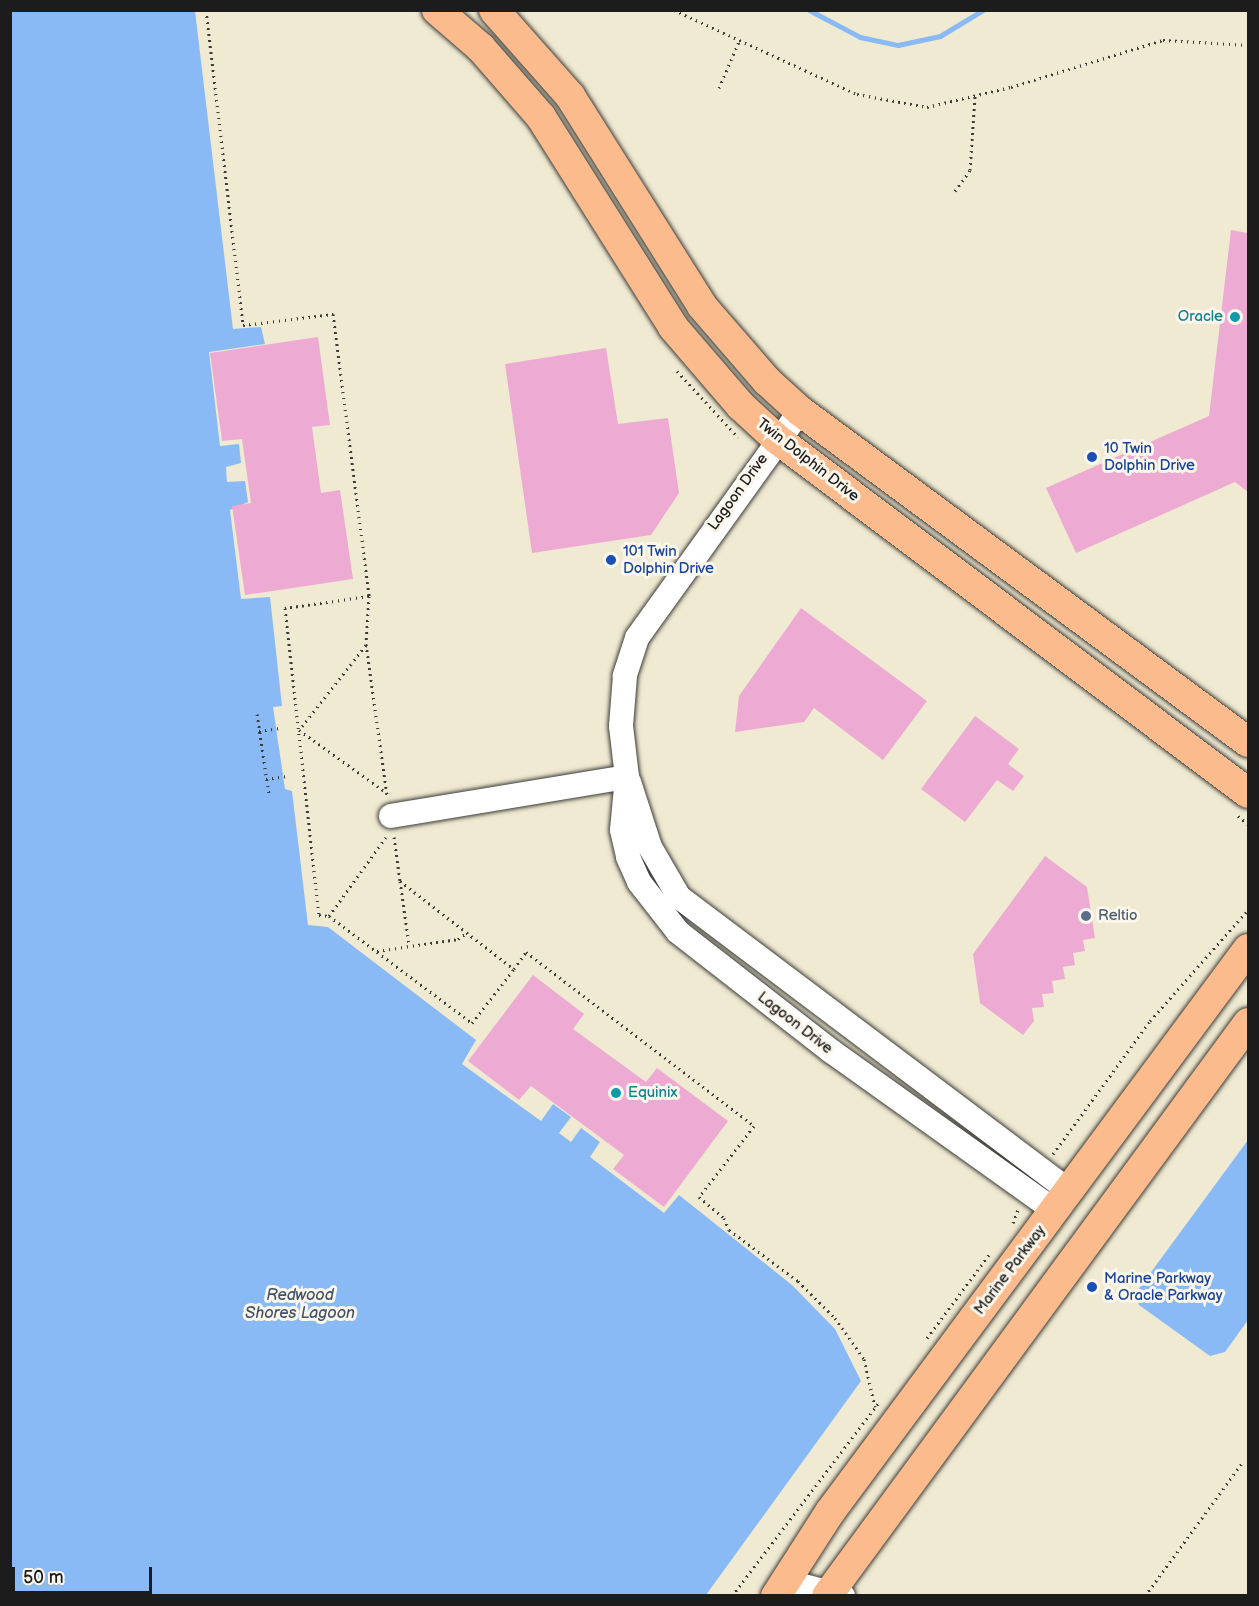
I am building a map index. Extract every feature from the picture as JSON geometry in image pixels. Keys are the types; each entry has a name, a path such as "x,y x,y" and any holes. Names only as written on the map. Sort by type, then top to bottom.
{"main road":[{"name":"Twin Dolphin Drive","path":"437,10 516,84 673,327 777,439 1248,792"},
{"path":"494,10 570,96 702,306 800,411 1248,742"},
{"name":"Marine Parkway","path":"786,1591 1061,1201 1248,949"},
{"path":"834,1593 1248,1023"}],"street":[{"name":"Lagoon Drive","path":"800,411 777,439 637,638 625,676 621,726 627,777 650,847 679,897 1061,1201"},
{"path":"389,805 627,777"},
{"path":"786,1591 834,1593"}],"path":[{"path":"206,10 243,325 333,314 369,596 366,645 389,805"},
{"path":"674,10 857,94 927,107 975,96 1163,40 1248,45"},
{"path":"719,88 740,39"},
{"path":"955,191 970,170 975,96"},
{"path":"369,596 285,608 319,915 329,916 472,1023 526,952 754,1126 699,1197 724,1218 729,1230 798,1281 835,1317 864,1359 875,1407"},
{"path":"299,730 366,645"},
{"path":"257,714 269,794"},
{"path":"259,731 280,728"},
{"path":"299,730 389,805"},
{"path":"266,779 287,776"},
{"path":"329,916 392,828 409,944"},
{"path":"400,881 514,969"},
{"path":"1051,1157 1150,1021 1248,910"},
{"path":"377,951 409,944 458,939 468,932"},
{"path":"1007,1230 1017,1202"},
{"path":"925,1341 993,1249"},
{"path":"732,1596 886,1393"},
{"path":"1145,1596 1242,1463"}],"water":[{"name":"Redwood Shores Lagoon","path":"11,11 195,11 233,329 261,327 265,344 209,352 220,446 239,444 241,463 226,467 227,482 245,481 248,502 230,510 241,599 270,597 282,706 273,707 285,789 292,791 308,925 328,927 476,1040 462,1064 541,1121 553,1104 571,1117 559,1133 571,1142 581,1128 600,1142 590,1157 664,1213 679,1195 792,1285 835,1329 861,1381 706,1595 11,1596"},
{"path":"1248,1140 1248,1320 1225,1352 1210,1356 1139,1305 1135,1294"}],"building":[{"name":"Oracle","path":"1231,230 1248,233 1248,492 1235,482 1076,553 1046,488 1209,416"},
{"path":"318,337 330,425 312,427 321,493 340,490 353,579 245,595 232,506 251,503 242,439 222,441 210,353"},
{"path":"606,348 618,424 668,418 679,493 651,535 532,553 505,364"},
{"path":"801,608 927,701 883,760 814,708 804,722 735,732 739,696"},
{"path":"975,716 1019,749 1008,764 1024,776 1013,791 997,780 965,822 921,789"},
{"path":"1045,856 1087,887 1095,938 1083,940 1085,951 1073,953 1075,965 1063,967 1065,979 1052,981 1054,993 1042,994 1044,1007 1032,1008 1034,1021 1023,1035 980,1003 973,954"},
{"name":"Equinix","path":"533,975 584,1014 573,1029 646,1082 657,1068 728,1121 664,1207 613,1169 624,1155 531,1086 519,1100 468,1061"}],"waterway":[{"path":"809,10 860,37 898,45 940,36 983,10"}],"place":[{"name":"Oracle","path":"1235,317"},
{"name":"10 Twin Dolphin Drive","path":"1092,457"},
{"name":"101 Twin Dolphin Drive","path":"611,560"},
{"name":"Reltio","path":"1086,916"},
{"name":"Equinix","path":"616,1093"},
{"name":"Marine Parkway & Oracle Parkway","path":"1092,1287"}]}
